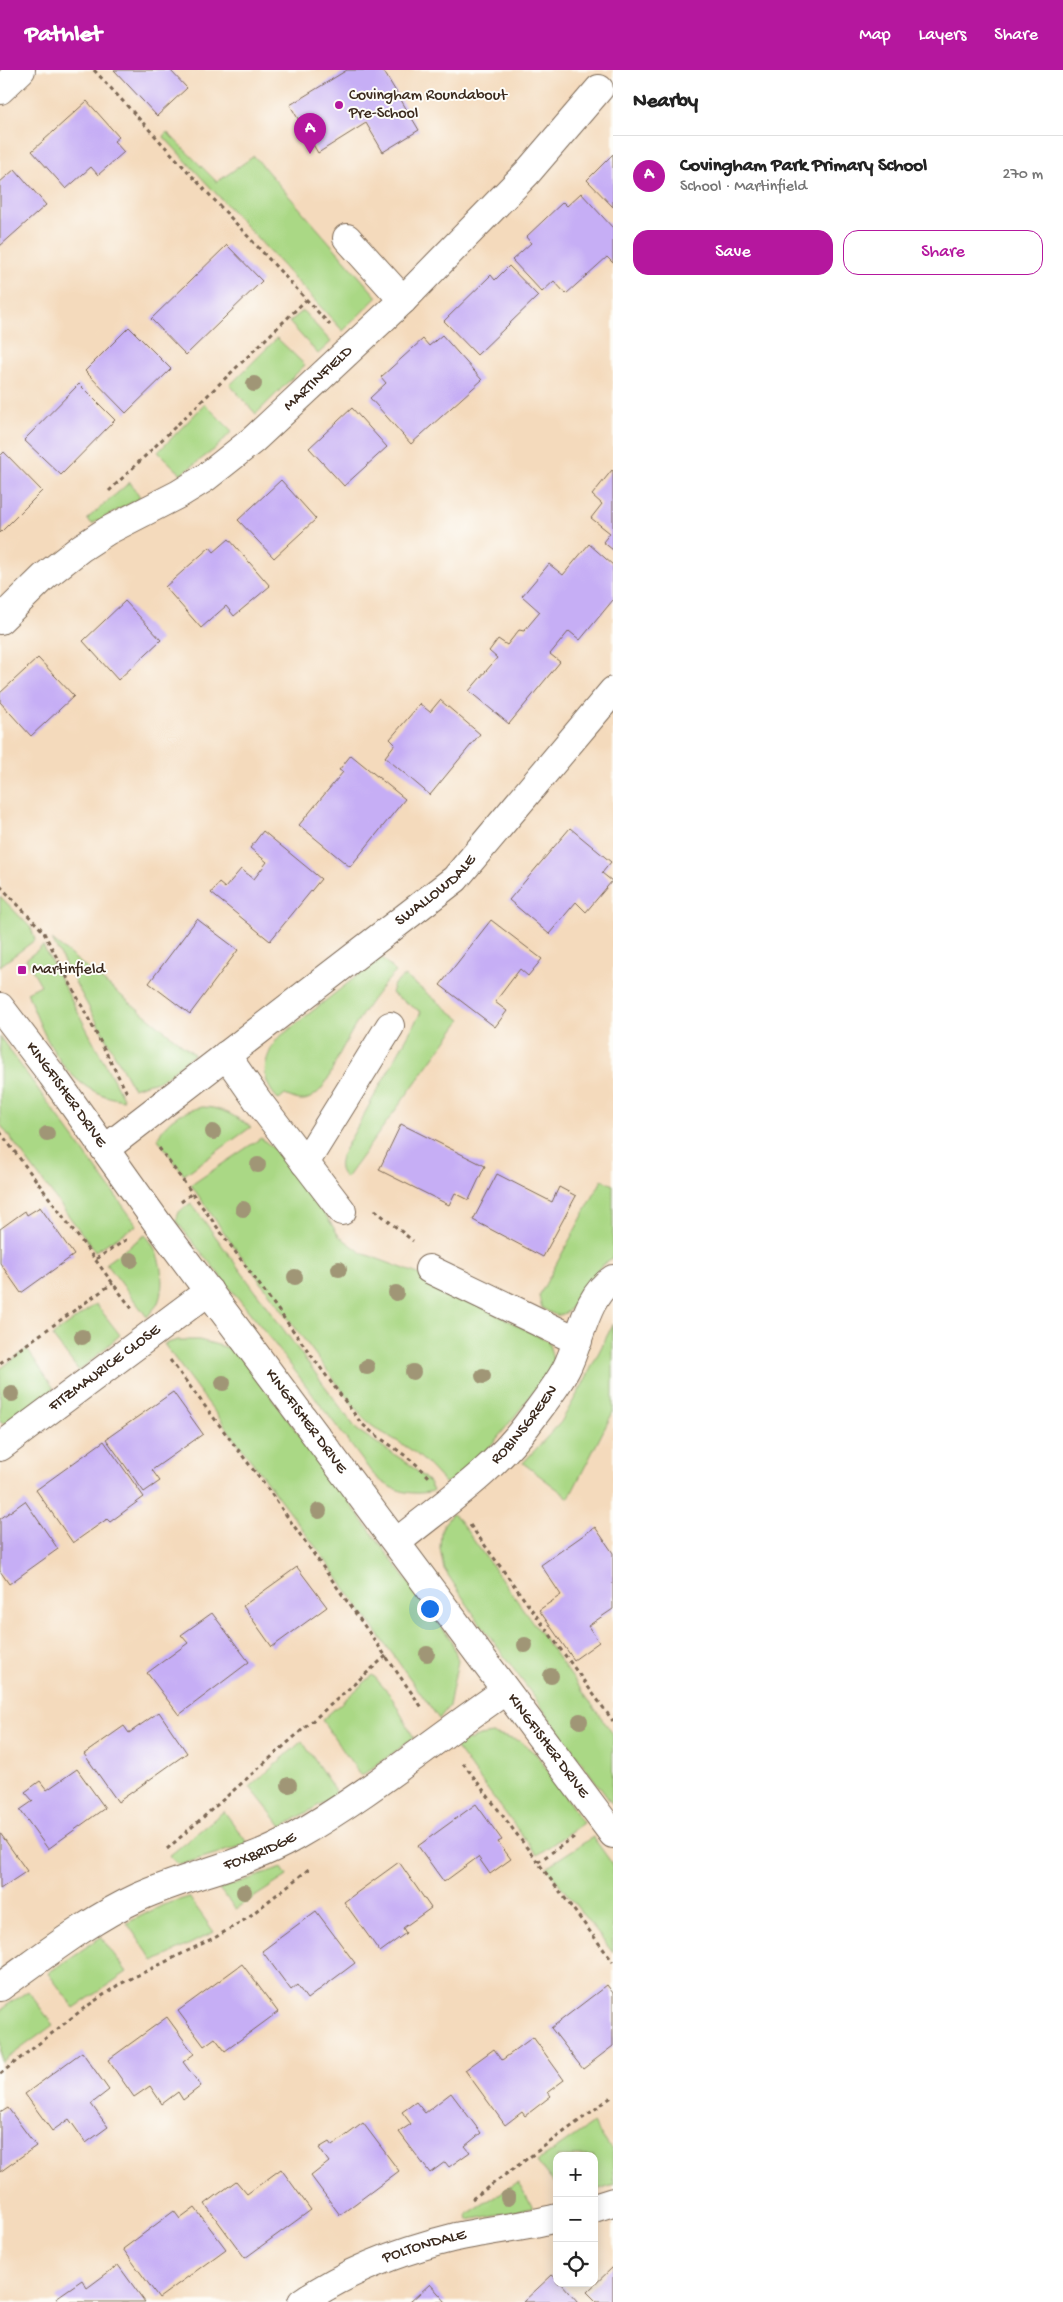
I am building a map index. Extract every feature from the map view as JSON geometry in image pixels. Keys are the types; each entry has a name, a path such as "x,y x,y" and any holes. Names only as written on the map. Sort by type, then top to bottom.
{"street":[{"path":"0,90 21,70"},
{"name":"MARTINFIELD","path":"0,620 44,577 81,548 107,531 179,494 225,463 253,440 403,300 527,173 599,89"},
{"path":"347,238 403,300"},
{"name":"SWALLOWDALE","path":"106,1149 455,879 613,692"},
{"name":"KINGFISHER DRIVE","path":"0,1007 52,1074 209,1291 398,1542 505,1691 613,1834"},
{"path":"305,1163 390,1026"},
{"path":"226,1055 258,1101 342,1211"},
{"path":"429,1269 578,1341"},
{"name":"ROBINSGREEN","path":"398,1542 498,1460 515,1440 566,1370 593,1302 605,1284 613,1279"},
{"name":"FITZMAURICE CLOSE","path":"0,1447 152,1336 209,1291"},
{"name":"FOXBRIDGE","path":"0,1987 92,1922 138,1898 179,1881 220,1869 293,1838 364,1792 505,1691"},
{"path":"598,2207 613,2202"},
{"name":"POLTONDALE","path":"302,2302 322,2288 356,2270 404,2252 451,2238 553,2219"}],"path":[{"path":"94,70 352,348"},
{"path":"106,494 306,300"},
{"path":"0,886 43,930 142,1122 361,1423 425,1471 466,1520 613,1721"},
{"path":"0,1132 270,1492 441,1735 613,1962"},
{"path":"342,1211 364,1201 424,1250 429,1269"},
{"path":"0,1363 114,1283"},
{"path":"162,1853 386,1656"},
{"path":"0,2074 83,2009 118,1985 216,1937 246,1919 313,1866"},
{"path":"466,2203 613,2096"}],"green space":[{"path":"167,132 217,182 254,156 377,297 343,331 163,136"},
{"path":"303,311 331,342 318,354 289,322"},
{"path":"277,338 305,365 256,414 230,385"},
{"path":"205,404 232,431 215,449 181,474 158,452"},
{"path":"130,482 140,498 92,524 87,519"},
{"path":"0,896 31,928 35,940 0,966"},
{"path":"52,940 194,1054 163,1079 133,1088"},
{"path":"43,946 124,1100 104,1096 87,1087 73,1076 51,1046 27,992 41,985 26,959"},
{"path":"381,957 396,972 372,999 341,1051 325,1084 316,1094 307,1099 297,1100 285,1095 279,1100 268,1085 265,1070 266,1062 277,1039"},
{"path":"405,976 461,1020 346,1178 340,1168 341,1156 421,1012 391,993 394,984"},
{"path":"0,1037 137,1225 95,1251 0,1124"},
{"path":"202,1107 222,1110 251,1127 184,1175 158,1139 170,1121 181,1114"},
{"path":"261,1138 279,1153 304,1181 339,1236 362,1253 418,1274 548,1341 554,1362 553,1368 487,1450 458,1476 445,1483 416,1454 363,1418 230,1241 191,1185"},
{"path":"602,1180 613,1185 613,1258 596,1271 566,1313 560,1315 553,1314 542,1308 539,1296"},
{"path":"191,1203 357,1430 409,1464 429,1482 433,1491 416,1493 400,1491 385,1484 372,1473 267,1334 176,1221 179,1212"},
{"path":"145,1235 155,1249 162,1278 162,1288 157,1305 147,1317 106,1263"},
{"path":"96,1304 120,1335 79,1371 52,1336"},
{"path":"613,1324 613,1412 569,1498 523,1463 561,1422 583,1384"},
{"path":"178,1340 199,1340 233,1349 257,1378 452,1641 458,1661 449,1706 439,1719 323,1557 164,1344"},
{"path":"27,1349 53,1387 53,1393 10,1421 0,1422 0,1369"},
{"path":"452,1514 459,1520 613,1734 612,1804 475,1616 444,1569 440,1548 441,1532 444,1524"},
{"path":"373,1675 391,1696 414,1738 361,1776 322,1720"},
{"path":"493,1734 520,1741 537,1755 583,1823 537,1855 454,1745 480,1736"},
{"path":"302,1741 334,1789 336,1795 282,1827 250,1787"},
{"path":"224,1811 248,1844 179,1865 169,1856"},
{"path":"593,1837 613,1865 613,1953 546,1867"},
{"path":"282,1868 287,1876 236,1909 219,1889"},
{"path":"189,1897 214,1932 154,1962 127,1923 163,1905"},
{"path":"101,1937 127,1972 74,2008 48,1973"},
{"path":"28,1991 53,2025 1,2063 0,2010"},
{"path":"593,2123 613,2152 613,2185 598,2191 598,2152 553,2152 553,2182 537,2162"},
{"path":"518,2182 533,2208 468,2220 467,2214"}],"building":[{"path":"114,70 170,70 187,88 157,116"},
{"path":"347,70 383,70 419,130 383,152 366,123 318,153 290,105"},
{"path":"87,101 119,137 114,141 124,152 98,175 91,167 66,189 32,151"},
{"path":"613,154 613,207 587,180"},
{"path":"15,169 46,205 0,246 0,182"},
{"path":"581,193 613,228 613,263 607,257 566,294 554,281 542,292 512,260 531,243 526,237 563,202 567,206"},
{"path":"227,245 262,281 186,355 151,319"},
{"path":"509,266 538,296 477,355 444,321 491,275 495,280"},
{"path":"129,327 171,369 126,413 85,371"},
{"path":"442,335 482,380 411,444 370,398 386,383 381,377 423,339 429,346"},
{"path":"79,384 115,420 61,475 24,440"},
{"path":"352,408 387,447 344,486 309,448"},
{"path":"4,452 42,491 0,533 0,456"},
{"path":"612,470 613,550 603,542 610,533 591,518 602,504 592,495"},
{"path":"281,480 316,519 274,558 238,520"},
{"path":"229,539 270,586 234,616 226,606 201,628 165,587 210,547 214,552"},
{"path":"589,544 613,565 613,600 580,640 569,631 550,654 560,662 509,724 469,691 497,658 489,651 498,639 507,645 519,630 524,631 540,612 522,596 549,564 563,575"},
{"path":"125,601 161,640 118,680 83,641"},
{"path":"38,658 74,696 31,736 0,702 0,693"},
{"path":"440,700 480,734 430,795 385,757 395,744 390,739 420,704 430,712"},
{"path":"351,755 405,799 350,867 299,825 343,772 339,770"},
{"path":"570,828 611,862 602,873 612,881 586,912 576,902 549,934 509,900"},
{"path":"263,831 321,879 270,941 211,893 219,883 225,888 241,869 254,879 267,862 250,848"},
{"path":"197,919 238,950 190,1014 149,983"},
{"path":"491,920 542,959 528,976 520,969 495,1002 507,1011 495,1027 440,985"},
{"path":"401,1124 485,1166 469,1200 455,1193 449,1205 379,1170"},
{"path":"497,1174 552,1202 559,1187 576,1196 543,1257 473,1220"},
{"path":"40,1207 74,1255 21,1293 0,1263 0,1229 25,1211 27,1215"},
{"path":"173,1392 203,1434 152,1470 160,1481 144,1492 106,1439"},
{"path":"104,1441 144,1497 110,1522 107,1519 73,1543 36,1490"},
{"path":"25,1501 58,1549 9,1584 0,1571 0,1519"},
{"path":"595,1527 613,1553 613,1609 588,1626 599,1642 574,1660 539,1610 561,1595 541,1565"},
{"path":"297,1567 327,1607 272,1647 243,1606"},
{"path":"212,1613 249,1662 179,1715 147,1673 188,1643 181,1635"},
{"path":"159,1712 187,1753 118,1802 84,1754 124,1726 129,1733"},
{"path":"77,1769 105,1808 48,1849 20,1810 33,1801 25,1792 40,1781 47,1790"},
{"path":"476,1804 502,1840 498,1842 511,1859 490,1874 478,1857 444,1882 418,1846"},
{"path":"0,1833 27,1871 0,1889"},
{"path":"399,1862 431,1908 403,1928 406,1933 380,1952 344,1902"},
{"path":"316,1911 355,1963 307,1999 297,1985 291,1990 262,1951"},
{"path":"242,1964 278,2012 225,2051 215,2038 204,2046 178,2011"},
{"path":"607,1985 613,1993 613,2046 583,2069 551,2028"},
{"path":"167,2017 194,2054 183,2062 201,2086 183,2100 178,2092 162,2104 150,2086 134,2097 108,2060"},
{"path":"533,2037 564,2080 548,2092 551,2096 525,2116 522,2112 505,2125 465,2070 494,2049 502,2060"},
{"path":"82,2052 109,2090 91,2104 108,2127 86,2143 69,2119 52,2131 25,2094"},
{"path":"451,2093 481,2133 465,2146 470,2152 449,2167 445,2162 430,2173 399,2132 411,2124 402,2112 416,2102 425,2113"},
{"path":"8,2108 36,2146 0,2172 0,2113"},
{"path":"363,2123 399,2171 340,2215 311,2176 329,2162 319,2148 329,2142 332,2146"},
{"path":"281,2169 311,2210 245,2258 205,2204 236,2181 247,2194"},
{"path":"195,2208 226,2249 159,2298 123,2249 174,2211 180,2219"},
{"path":"118,2265 145,2302 59,2302 56,2298 82,2280 87,2288"},
{"path":"613,2267 613,2302 597,2302 587,2292 592,2287 598,2287 598,2281"},
{"path":"552,2275 553,2287 565,2287 578,2302 523,2302"},
{"path":"430,2284 446,2302 410,2302"}],"place":[{"name":"Covingham Roundabout Pre-School","path":"339,105"},
{"name":"Covingham Park Primary School","path":"310,154"},
{"name":"Martinfield","path":"22,970"}]}
